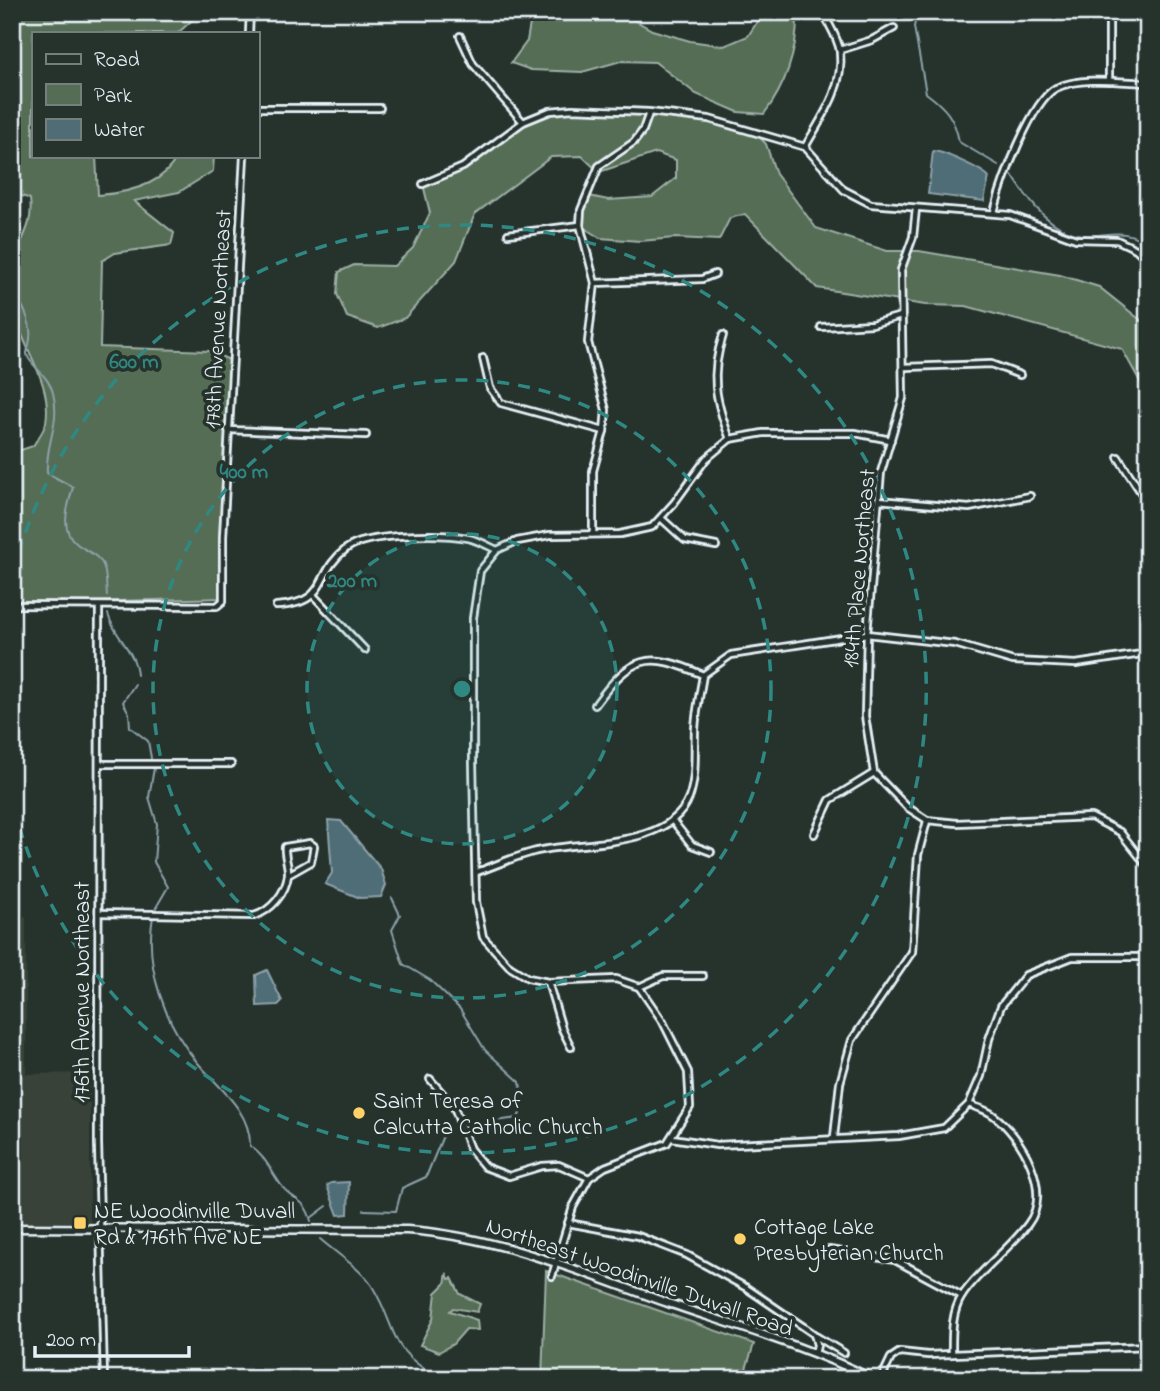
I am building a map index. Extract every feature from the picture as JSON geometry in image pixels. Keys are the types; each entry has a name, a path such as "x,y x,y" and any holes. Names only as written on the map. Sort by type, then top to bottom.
{"main road":[{"name":"Northeast Woodinville Duvall Road","path":"12,1228 435,1232 485,1241 556,1264 815,1354 873,1379"}],"street":[{"path":"248,32 250,12"},
{"path":"805,147 836,92 840,50 823,12"},
{"path":"1109,12 1109,82"},
{"path":"840,50 872,40 894,28"},
{"path":"460,36 473,64 523,122"},
{"path":"994,212 1002,178 1041,102 1055,89 1072,84 1148,83"},
{"path":"259,108 380,108"},
{"path":"423,184 463,167 523,122 550,111 572,108 649,112 709,119 805,147 844,190 871,204 1010,215 1076,239 1117,240 1147,258"},
{"path":"593,534 593,471 604,431 603,391 588,342 595,283 580,225 584,200 599,166 634,142 643,130 649,112"},
{"name":"178th Avenue Northeast","path":"99,606 217,606 224,598 223,537 244,158"},
{"name":"184th Place Northeast","path":"874,773 865,716 867,634 881,472 903,398 905,367 901,270 913,237 916,209"},
{"path":"508,234 580,225"},
{"path":"595,283 702,279 715,274"},
{"path":"821,327 872,324 901,316"},
{"path":"723,335 714,365 722,418 730,439"},
{"path":"483,358 490,388 501,403 604,431"},
{"path":"905,367 991,364 1020,375"},
{"path":"228,430 366,435"},
{"path":"552,1276 568,1223 589,1178 605,1167 655,1150 672,1138 690,1107 688,1072 663,1022 639,987 616,979 548,982 528,978 510,967 483,937 476,902 473,763 473,618 481,570 497,550 534,538 637,531 652,527 662,519 706,459 730,439 776,433 855,433 891,440"},
{"path":"1118,457 1148,503"},
{"path":"878,500 969,508 1030,496"},
{"path":"662,519 685,540 716,547"},
{"path":"276,606 299,605 313,594 339,554 348,546 365,541 413,536 454,536 471,538 497,550"},
{"path":"313,594 365,650"},
{"path":"12,605 99,606"},
{"name":"176th Avenue Northeast","path":"99,606 99,1228 104,1379"},
{"path":"477,872 533,852 578,844 626,841 672,820 688,800 694,778 695,725 703,675 731,655 867,634 933,640 1026,662 1076,664 1148,653"},
{"path":"595,705 620,675 646,661 678,663 703,675"},
{"path":"100,764 231,764"},
{"path":"814,834 830,800 874,773 898,798 928,820 957,823 1091,817 1121,832 1148,867"},
{"path":"672,820 692,845 712,852"},
{"path":"834,1138 840,1083 852,1040 912,952 918,855 928,820"},
{"path":"99,913 254,916 272,907 288,875 285,847 310,843 314,846 311,862 288,875"},
{"path":"1140,855 1148,853"},
{"path":"672,1138 717,1145 924,1133 944,1128 969,1104 981,1076 989,1039 1001,1006 1026,975 1062,959 1087,955 1148,957"},
{"path":"639,987 663,976 703,976"},
{"path":"548,982 562,1028 571,1047"},
{"path":"430,1079 454,1107 470,1149 485,1167 509,1176 542,1166 559,1165 589,1178"},
{"path":"951,1354 954,1314 962,1296 1030,1223 1035,1211 1036,1195 1028,1158 1017,1139 993,1115 969,1104"},
{"path":"568,1223 638,1236 687,1255 745,1287 844,1353"},
{"path":"829,1250 895,1260 962,1296"},
{"path":"814,1334 817,1345 815,1354"},
{"path":"881,1379 891,1358 900,1352 951,1354 1148,1346"}],"shaded area":[{"path":"12,917 26,917 26,1074 90,1073 90,1222 12,1222"}],"green space":[{"path":"12,12 201,12 179,32 32,32 32,158 96,158 98,195 144,186 163,174 176,158 214,158 213,171 179,192 134,201 174,233 171,245 115,253 102,261 100,347 209,351 234,362 223,537 224,598 12,604 12,453 33,446 43,431 47,407 41,378 17,323 11,299 12,265 28,226 31,209 30,199 12,192"},
{"path":"532,12 620,12 652,30 690,41 724,46 748,36 763,13 783,12 797,18 795,44 784,81 764,114 738,112 696,94 655,62 621,61 582,72 531,70 511,63 527,41"},
{"path":"614,110 709,119 756,133 766,144 776,174 816,228 887,251 919,251 1060,275 1099,287 1148,326 1148,396 1122,349 966,306 925,305 817,288 745,214 730,218 719,240 675,238 640,241 600,238 580,225 581,210 589,196 608,200 652,197 676,178 676,160 656,153 599,172 582,156 551,157 475,214 456,261 405,318 378,328 347,317 337,294 339,272 354,265 394,266 413,248 430,213 423,184 463,167 523,122 550,111"},
{"path":"546,1271 754,1344 744,1375 753,1379 542,1379"},
{"path":"447,1273 460,1294 480,1304 477,1312 453,1308 450,1311 477,1320 478,1330 466,1329 453,1344 439,1352 420,1345 433,1319 436,1293 445,1284"}],"water":[{"path":"933,151 962,161 989,177 984,201 928,194"},
{"path":"328,820 341,821 381,869 386,885 381,897 360,898 325,884 332,873"},
{"path":"267,970 282,1001 278,1005 257,1006 256,975"},
{"path":"349,1182 348,1214 338,1215 327,1186 331,1183"}],"waterway":[{"path":"917,12 914,27 926,93 948,114 955,126 959,142 998,165"},
{"path":"1012,175 1036,208 1051,222 1069,232 1079,235 1120,233 1139,239 1148,246"},
{"path":"12,294 20,302 28,320 28,358 53,393 55,414 47,473 73,487 66,517 68,531 76,543 97,557 104,566 107,596"},
{"path":"108,614 133,659 137,675"},
{"path":"135,684 123,702 129,713 130,727 148,741 151,758"},
{"path":"154,768 149,797 157,824 154,862 168,887 154,911"},
{"path":"392,898 400,915 392,930 403,964 430,980 460,1009 485,1050 520,1082 523,1106 518,1118 480,1123 471,1127"},
{"path":"153,916 151,935 155,975 175,1030 197,1062 239,1111 249,1133 250,1146 264,1159 285,1190 302,1203 311,1221"},
{"path":"364,1210 396,1211 402,1188 426,1177 447,1126"},
{"path":"311,1218 327,1206"},
{"path":"320,1239 355,1267 372,1286 402,1349 423,1368 441,1379"}],"place":[{"name":"Saint Teresa of Calcutta Catholic Church","path":"359,1113"},
{"name":"NE Woodinville Duvall Rd & 176th Ave NE","path":"80,1223"},
{"name":"Cottage Lake Presbyterian Church","path":"740,1239"}]}
